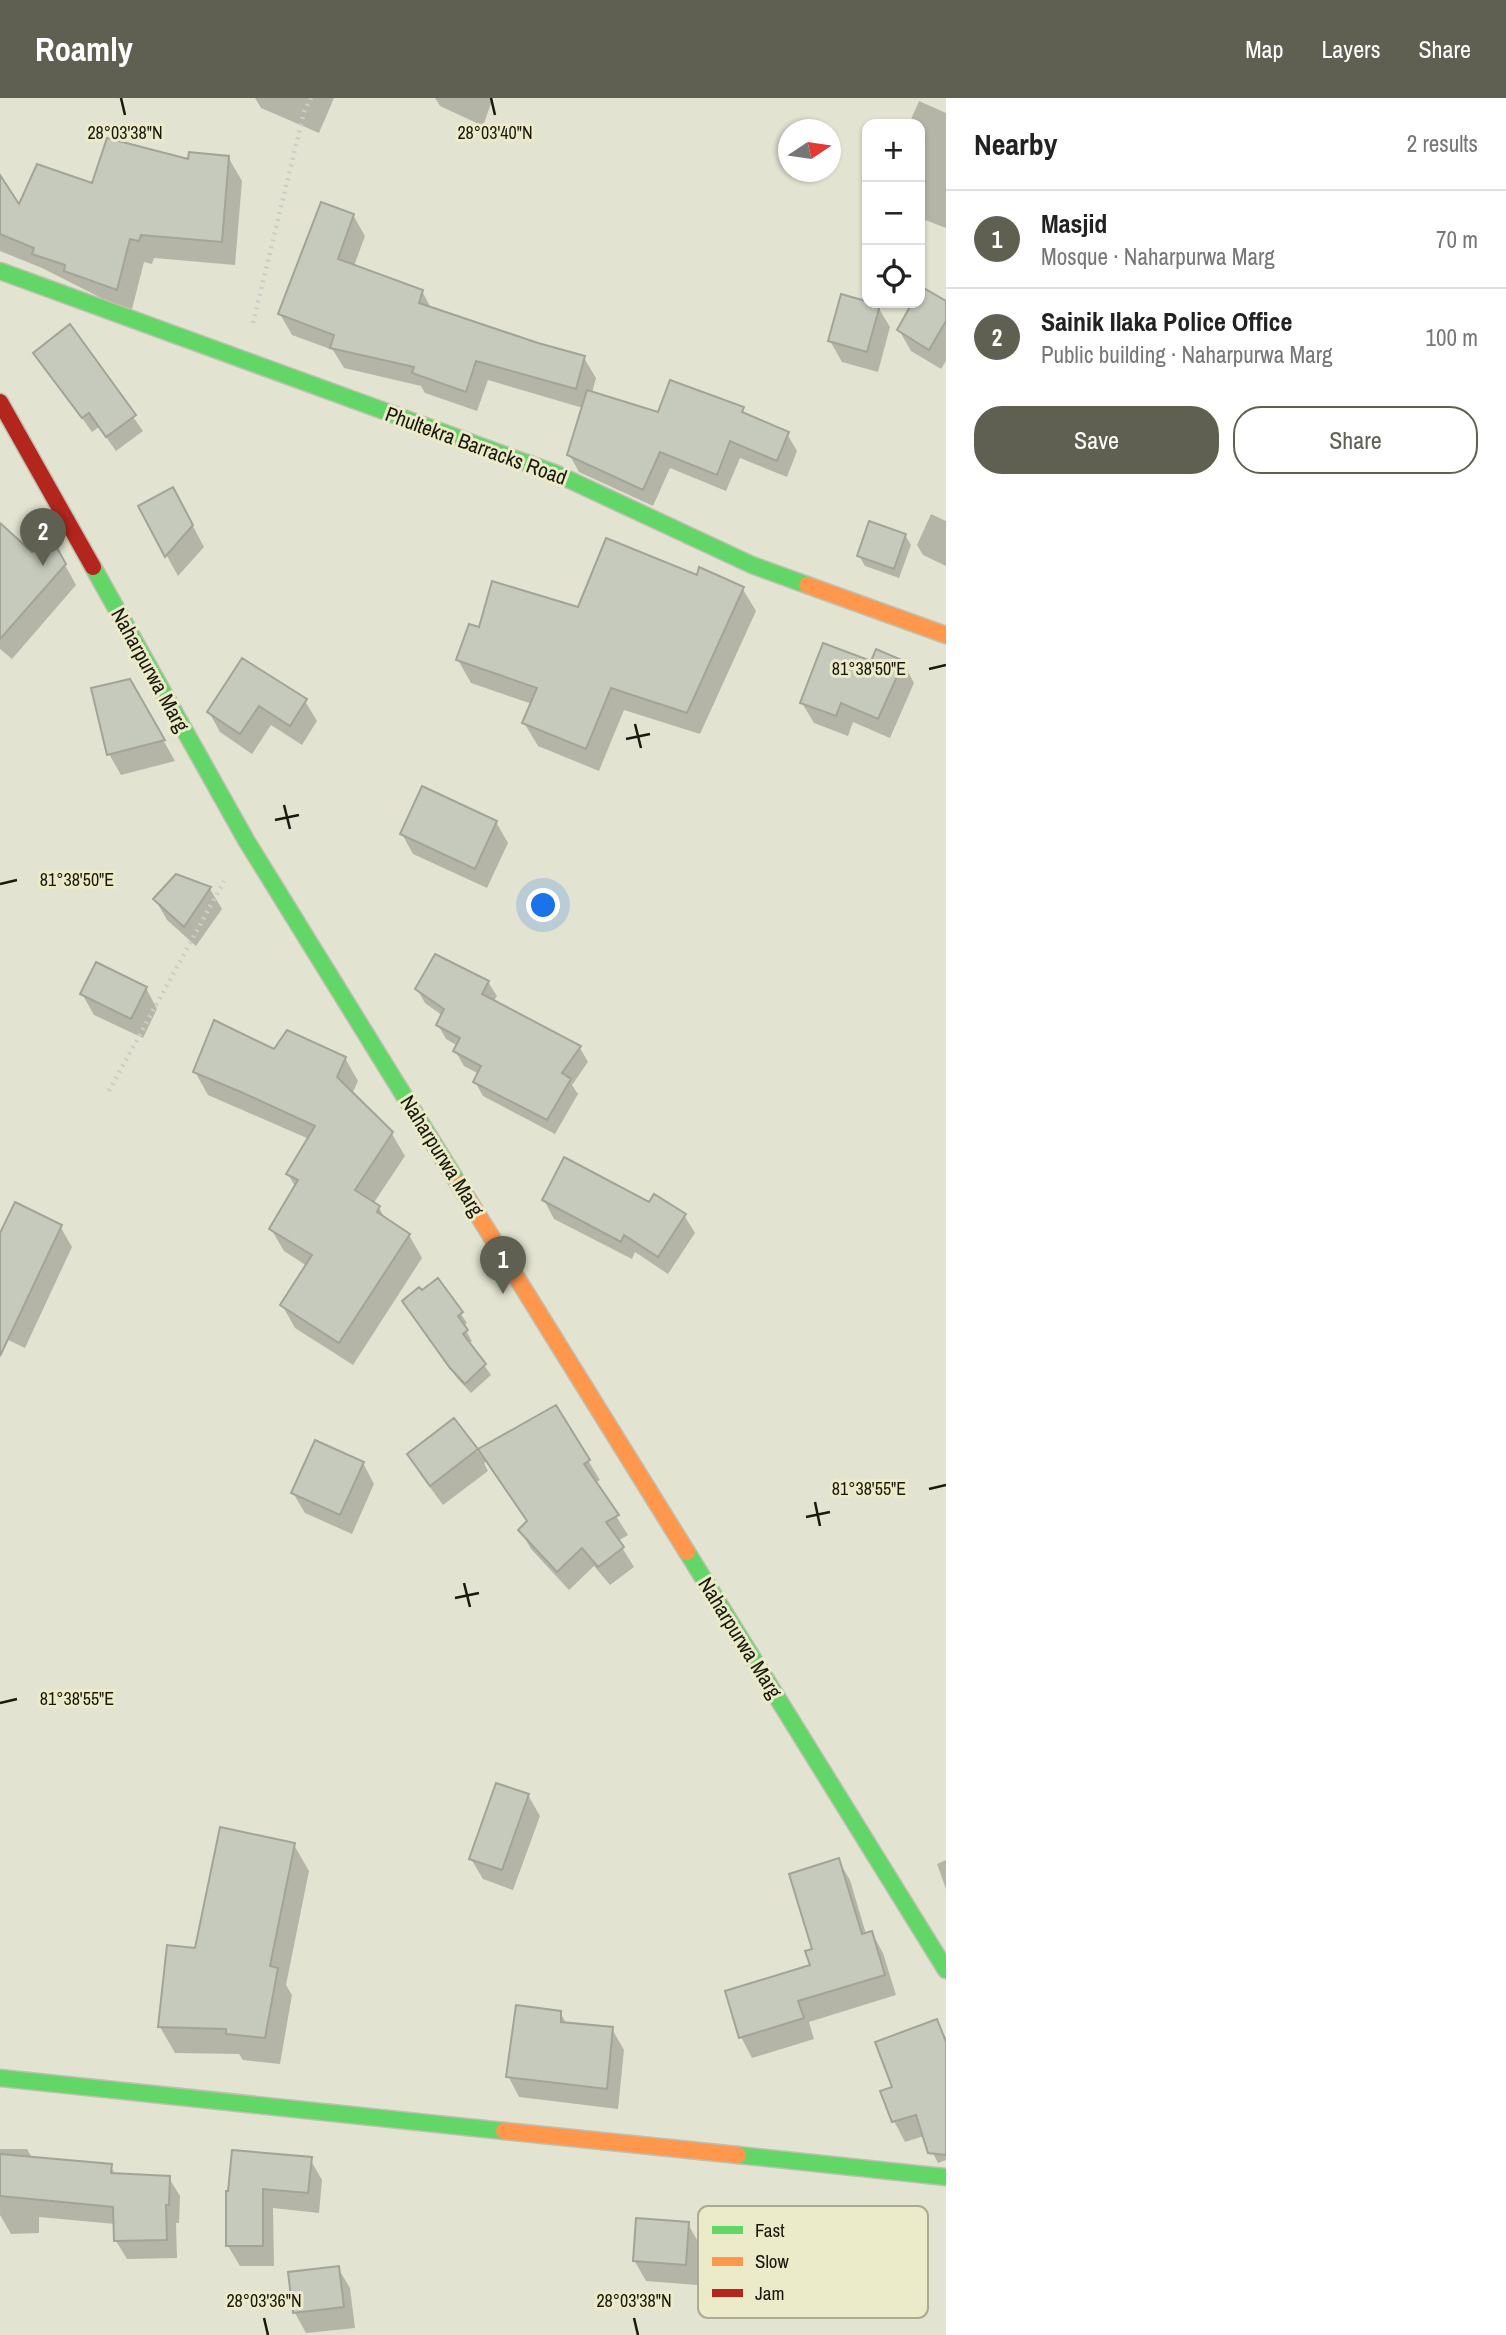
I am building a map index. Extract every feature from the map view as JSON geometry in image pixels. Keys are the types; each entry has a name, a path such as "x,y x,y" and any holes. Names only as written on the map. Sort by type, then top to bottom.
{"street":[{"name":"Phultekra Barracks Road","path":"0,271 557,474 752,565 946,635"},
{"name":"Naharpurwa Marg","path":"0,402 246,840 946,1970"},
{"path":"0,2077 946,2177"}],"path":[{"path":"244,361 304,112 310,98"},
{"path":"109,1091 246,840"}],"building":[{"path":"107,138 188,159 189,152 229,156 222,242 141,235 139,241 130,239 117,290 64,271 65,265 32,254 34,248 0,234 0,175 19,204 37,164 92,183"},
{"path":"321,202 354,214 338,259 423,290 419,303 585,356 576,389 476,361 466,392 412,373 414,367 330,348 334,335 278,314"},
{"path":"925,289 946,301 946,321 929,350 897,330 909,308 925,308"},
{"path":"841,294 862,300 862,308 879,308 867,352 828,341"},
{"path":"70,324 136,415 106,437 89,413 82,418 33,353"},
{"path":"670,380 744,407 742,412 789,432 777,461 730,441 717,475 660,452 643,490 567,455 587,390 658,412"},
{"path":"173,487 193,525 165,557 138,506"},
{"path":"869,521 906,534 894,569 857,556"},
{"path":"0,523 32,552 45,537 56,546 66,564 0,639"},
{"path":"606,538 697,575 699,567 744,587 687,713 611,688 586,749 522,723 537,688 456,660 469,624 479,627 492,581 578,607"},
{"path":"823,643 871,661 876,649 904,661 878,719 841,703 836,716 800,703"},
{"path":"242,658 307,699 290,726 259,706 240,734 207,712"},
{"path":"130,679 165,740 107,755 91,688"},
{"path":"422,786 497,821 475,869 400,834"},
{"path":"176,874 211,887 184,927 153,899"},
{"path":"435,954 489,981 482,994 581,1046 562,1073 571,1079 547,1120 473,1082 481,1066 453,1051 460,1038 436,1025 444,1009 415,989"},
{"path":"96,962 147,987 131,1019 80,994"},
{"path":"214,1020 274,1049 287,1030 346,1057 337,1077 393,1132 355,1190 380,1206 377,1212 410,1234 339,1343 280,1305 312,1255 269,1229 298,1180 286,1174 315,1126 193,1072"},
{"path":"564,1157 649,1202 654,1194 686,1214 658,1257 624,1235 621,1242 542,1200"},
{"path":"15,1202 62,1225 0,1356 0,1233"},
{"path":"438,1278 463,1312 458,1316 468,1330 463,1334 486,1364 465,1384 450,1368 402,1301 419,1287 422,1290"},
{"path":"556,1405 590,1460 584,1464 619,1515 606,1522 624,1547 598,1567 582,1548 557,1572 518,1530 527,1521 478,1449"},
{"path":"454,1418 478,1449 430,1486 407,1454"},
{"path":"315,1440 364,1462 340,1515 291,1493"},
{"path":"496,1783 529,1794 502,1870 469,1859"},
{"path":"220,1827 295,1843 270,1966 278,1968 265,2038 226,2034 226,2029 158,2027 167,1945 195,1948"},
{"path":"839,1858 862,1934 872,1931 885,1975 798,2001 804,2018 739,2038 725,1991 810,1965 805,1951 812,1949 789,1874"},
{"path":"516,2005 561,2011 561,2022 613,2027 607,2089 506,2077"},
{"path":"937,2019 946,2042 946,2155 928,2153 916,2115 892,2122 880,2091 892,2087 875,2042"},
{"path":"232,2150 312,2157 308,2193 263,2189 263,2246 226,2246 226,2191"},
{"path":"0,2154 112,2164 111,2173 170,2176 169,2205 166,2205 167,2240 114,2241 113,2207 0,2196"},
{"path":"636,2218 689,2222 686,2265 633,2261"},
{"path":"339,2266 344,2307 293,2313 288,2272"}],"traffic: fast":[{"path":"0,271 557,474 752,565 807,585"},
{"path":"93,567 246,840 458,1183"},
{"path":"687,1552 946,1970"},
{"path":"0,2078 504,2131"},
{"path":"738,2155 946,2177"}],"traffic: slow":[{"path":"807,585 946,635"},
{"path":"458,1183 687,1552"},
{"path":"504,2131 738,2155"}],"traffic: jam":[{"path":"0,402 93,567"}],"place":[{"name":"Sainik Ilaka Police Office","path":"43,566"},
{"name":"Masjid","path":"503,1294"}]}
